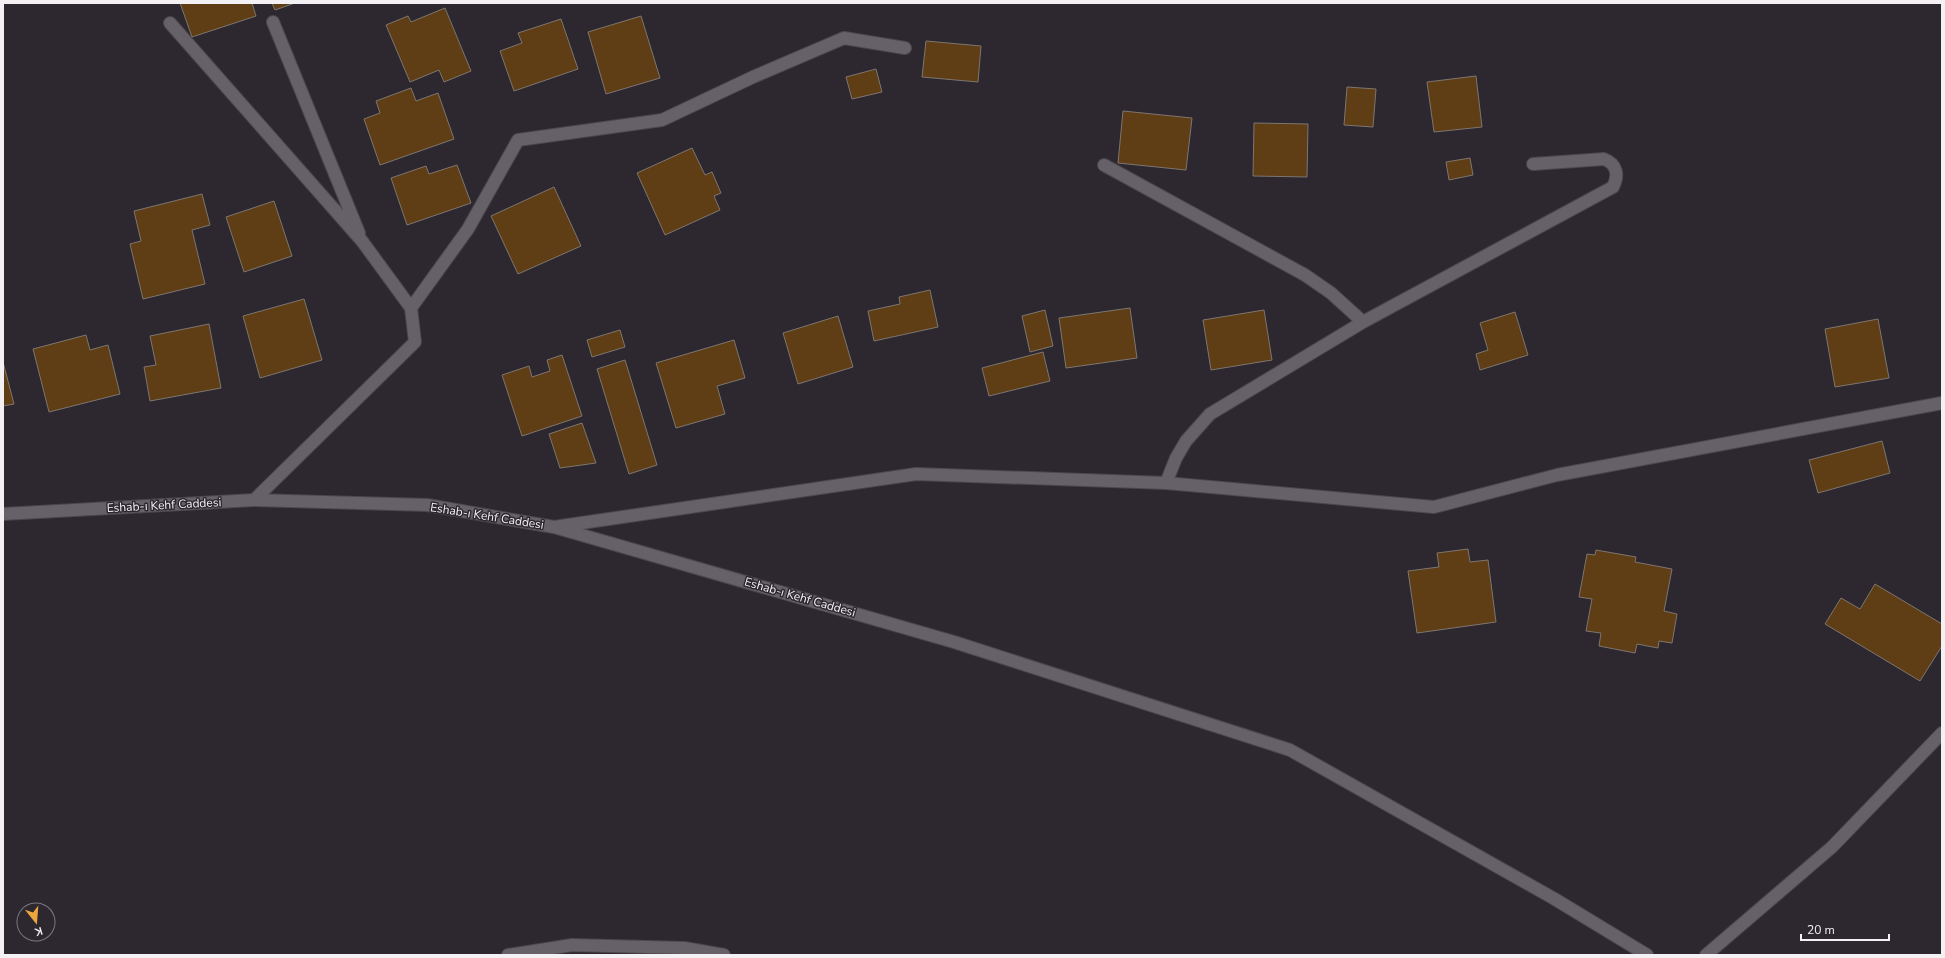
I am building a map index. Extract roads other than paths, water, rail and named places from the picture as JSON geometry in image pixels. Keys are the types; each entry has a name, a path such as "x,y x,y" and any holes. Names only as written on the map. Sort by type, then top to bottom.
{"street":[{"path":"170,22 362,241 411,308 415,342 254,500"},
{"path":"273,22 362,241"},
{"path":"411,308 468,229 518,140 662,120 753,77 844,38 904,48"},
{"path":"1166,483 1176,458 1186,441 1210,414 1363,322 1613,187 1617,179 1614,166 1604,159 1533,164"},
{"path":"1104,165 1305,275 1330,293 1363,322"},
{"path":"554,527 916,474 1166,483 1434,506 1557,475 1942,403"},
{"name":"Eshab-ı Kehf Caddesi","path":"3,514 254,500 427,505 554,527 954,642 1290,750 1553,898 1647,955"},
{"path":"1706,955 1832,846 1942,733"},
{"path":"508,955 572,945 684,948 724,955"}]}
